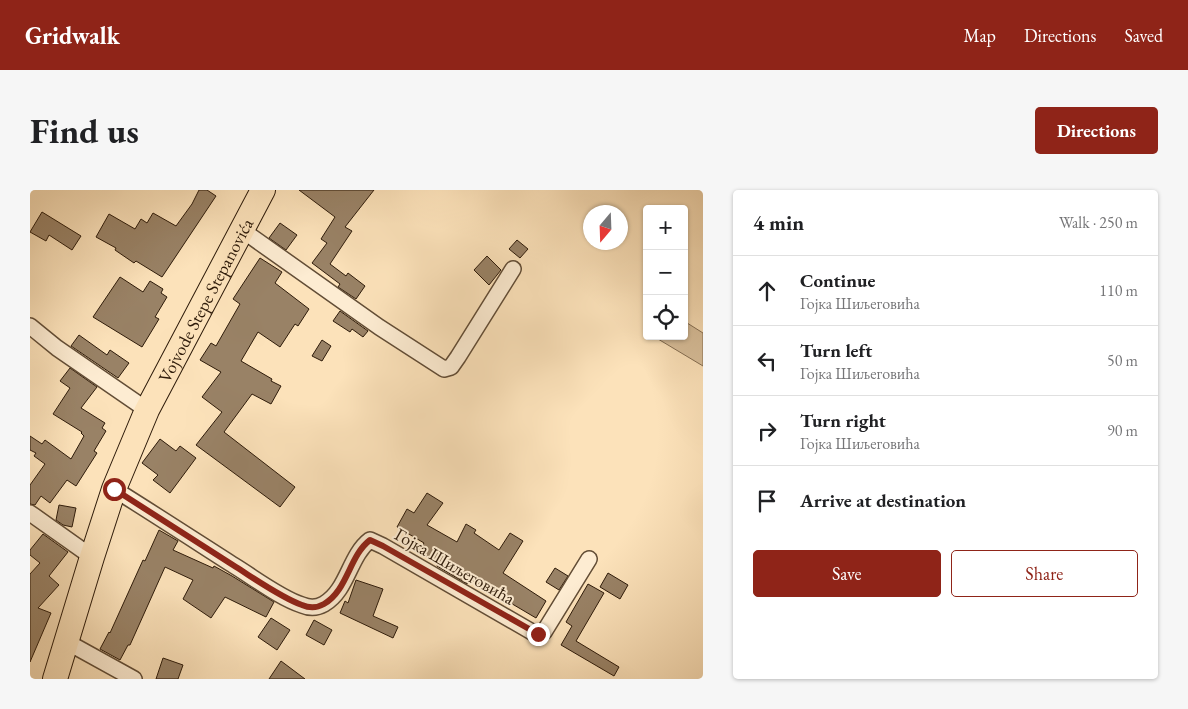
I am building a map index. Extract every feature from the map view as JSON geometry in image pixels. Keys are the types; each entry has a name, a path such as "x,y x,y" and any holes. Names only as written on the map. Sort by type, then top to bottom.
{"main road":[{"name":"Vojvode Stepe Stepanovića","path":"55,679 114,489 147,410 263,190"}],"street":[{"path":"242,230 379,327 444,369 448,369 454,363 513,269"},
{"path":"30,326 57,348 147,410"},
{"name":"Гојка Шиљеговића","path":"114,489 268,587 302,605 313,607 322,605 332,598 361,550 370,540 538,634 544,632 589,559"},
{"path":"30,513 92,557"},
{"path":"67,642 134,679"}],"shaded area":[{"path":"688,324 703,333 703,366 660,340 688,340"}],"building":[{"path":"199,190 207,190 216,196 162,277 136,261 134,263 115,250 116,248 96,237 109,214 135,229 141,219 147,223 153,213 176,226 192,204"},
{"path":"299,190 374,190 345,227 352,231 330,264 346,276 348,273 365,286 356,299 338,287 340,284 312,263 327,243 321,239 335,217"},
{"path":"42,212 81,236 72,250 49,235 46,241 30,232"},
{"path":"280,223 297,235 286,250 269,238"},
{"path":"517,240 528,249 520,258 509,249"},
{"path":"487,256 501,270 489,285 474,270"},
{"path":"260,258 282,272 275,283 309,309 298,326 295,324 280,347 258,332 241,361 281,386 271,404 252,394 224,432 295,487 280,507 196,445 222,412 202,397 221,372 200,360 211,343 216,346 240,304 233,299"},
{"path":"120,277 143,292 150,281 163,289 161,293 167,297 155,317 159,319 142,347 93,317"},
{"path":"340,311 368,331 363,337 352,329 350,332 333,321"},
{"path":"79,335 107,355 110,350 129,363 118,378 71,346"},
{"path":"322,340 331,346 322,361 312,356"},
{"path":"70,368 97,387 81,408 105,423 102,428 106,431 94,451 97,453 76,486 67,480 50,503 41,496 35,505 30,504 30,485 45,464 34,456 36,453 30,450 30,436 42,444 45,440 71,459 84,436 82,432 53,414 70,388 60,381"},
{"path":"160,439 176,451 180,446 196,458 170,493 153,480 158,475 142,463"},
{"path":"427,493 443,503 427,525 457,542 466,524 476,530 474,533 499,550 510,533 523,541 503,573 546,601 536,618 470,579 467,584 437,566 438,563 418,552 424,543 397,527 407,509 414,513"},
{"path":"59,505 76,508 72,527 63,525 56,520"},
{"path":"159,530 178,541 173,550 213,568 214,566 274,602 266,617 225,597 211,618 183,599 193,580 165,567 130,645 128,645 120,660 100,649 110,633 143,560 145,561"},
{"path":"43,534 68,552 49,576 59,585 38,608 51,613 30,662 30,574 40,563 30,555 30,550"},
{"path":"555,568 568,576 559,590 546,582"},
{"path":"608,573 628,585 620,599 600,587"},
{"path":"356,580 383,589 373,616 398,627 393,638 340,613 345,601 348,603"},
{"path":"588,584 604,593 576,641 619,667 614,676 561,645 572,626 566,622"},
{"path":"271,618 290,630 277,650 258,637"},
{"path":"314,620 332,630 324,645 306,635"},
{"path":"163,658 183,665 178,679 156,679"},
{"path":"281,661 305,679 269,679"}],"route":[{"path":"114,489 268,587 302,605 313,607 322,605 332,598 361,550 370,540 538,634"}]}
